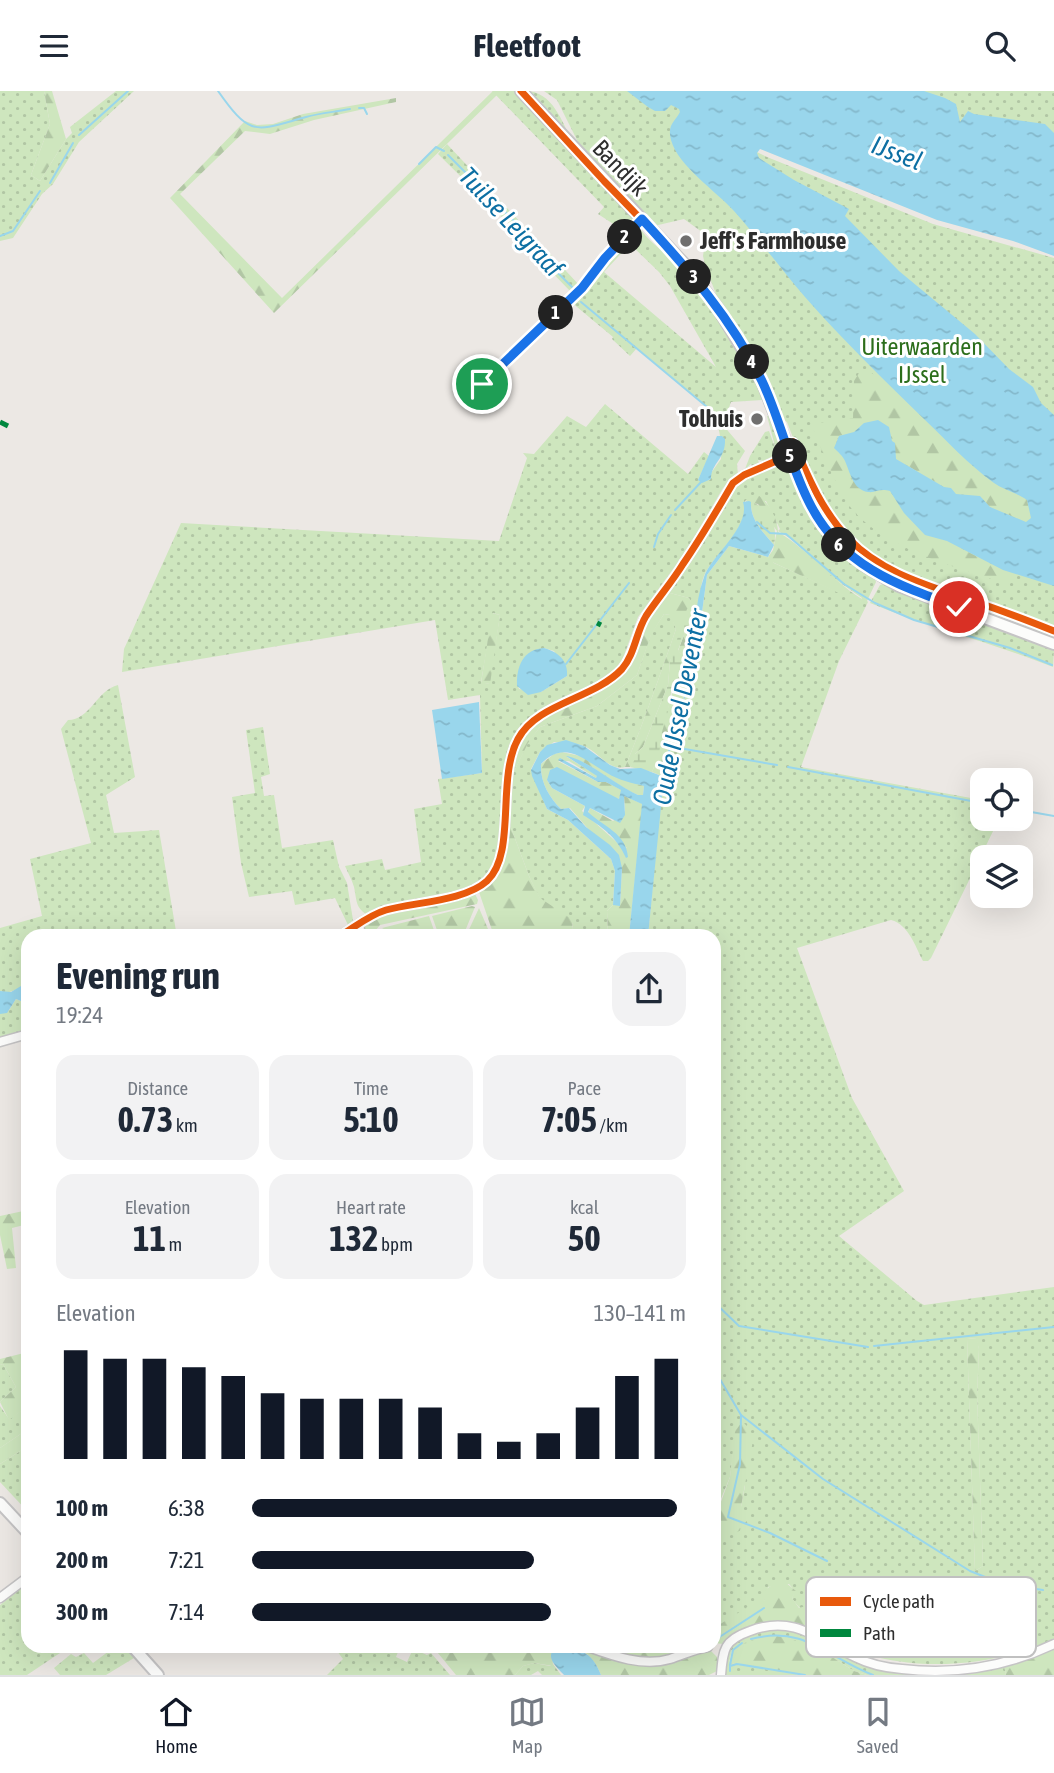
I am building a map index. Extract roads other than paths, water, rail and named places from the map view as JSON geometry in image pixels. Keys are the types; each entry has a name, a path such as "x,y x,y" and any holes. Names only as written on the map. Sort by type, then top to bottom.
{"street":[{"name":"Bandijk","path":"521,91 688,268 734,331 762,381 808,500 819,520 839,545 864,566 899,586 1054,644"},
{"path":"482,384 582,288 605,258 642,219"},
{"path":"351,929 387,910 466,893 488,880 501,858 508,772 517,739 534,720 588,694 621,670 646,617 682,567 733,483 744,475 790,455"},
{"path":"359,924 360,929"},
{"path":"0,1042 21,1036"},
{"path":"0,1503 21,1526"},
{"path":"0,1598 21,1582"},
{"path":"720,1675 724,1651 729,1642 740,1635 768,1625 786,1626 806,1632"},
{"path":"1036,1652 1054,1644"},
{"path":"138,1653 158,1675"},
{"path":"604,1653 617,1658 651,1661 668,1660 691,1653"},
{"path":"854,1657 901,1669 943,1671 985,1667 1023,1657"}],"water":[{"name":"IJssel","path":"627,91 924,91 956,104 960,122 968,111 1045,124 1054,133 1054,256 1013,241 937,220 760,149 757,153 759,158 794,180 849,209 845,216 899,271 975,334 1009,369 1033,387 1041,403 1054,415 1054,586 1003,570 947,541 925,535 904,513 890,491 863,491 855,484 844,459 834,448 839,436 854,432 864,423 878,420 889,427 892,441 895,443 896,459 944,487 951,488 956,494 980,496 990,507 1026,522 1031,518 1027,500 985,476 893,389 805,297 734,211 689,169 675,150 670,135 679,109 671,105 665,111 655,111"},
{"path":"717,436 725,439 725,446 711,479 702,483 698,480"},
{"path":"749,501 755,520 774,545 768,557 729,546 707,575 695,665 669,748 689,675 704,577 736,531 744,512 743,502"},
{"path":"544,648 561,657 566,665 567,676 541,692 528,695 517,686 522,660 531,652"},
{"path":"479,702 482,773 442,779 432,710"},
{"path":"566,740 584,746 620,769 641,768 664,777 649,929 630,929 642,804 624,796 625,815 620,823 590,808 588,812 619,836 626,849 626,858 608,833 583,815 585,806 552,788 547,780 550,770 557,767 619,799 621,790 606,782 598,782 558,760 560,758 596,778 597,776 566,756 582,762 638,795 643,795 644,786 616,778 566,752 558,753 541,764 544,783 561,809 569,808 586,827 619,855 622,868 620,906 613,905 615,871 611,859 568,820 547,809 532,776 531,770 540,752 547,745"},
{"path":"21,986 21,1001 16,999 7,1013 0,1014 0,991 11,992"},
{"path":"584,1653 601,1675 564,1675 551,1655"}],"waterway":[{"name":"Tuilse Leigraaf","path":"79,135 128,91"},
{"name":"Tuilse Leigraaf","path":"218,91 239,117 255,127 350,109"},
{"name":"Tuilse Leigraaf","path":"359,108 364,108 367,114"},
{"name":"Tuilse Leigraaf","path":"50,183 73,143"},
{"name":"Tuilse Leigraaf","path":"419,164 436,147 444,151"},
{"name":"Tuilse Leigraaf","path":"448,155 530,237 540,255 574,289"},
{"name":"Tuilse Leigraaf","path":"0,236 13,231 40,191"},
{"name":"Tuilse Leigraaf","path":"581,302 719,417"},
{"path":"675,510 702,481"},
{"path":"654,547 658,534 671,515"},
{"path":"757,522 770,533 786,534 844,584 875,603 914,620 1010,648 1052,665"},
{"path":"566,664 629,583"},
{"name":"Oude IJssel Deventer","path":"663,779 670,747"},
{"path":"679,748 777,765"},
{"path":"788,767 970,801"},
{"path":"1033,812 1054,816"},
{"name":"Oude IJssel Deventer","path":"721,1309 739,1326 868,1347"},
{"name":"Oude IJssel Deventer","path":"874,1346 1054,1327"},
{"path":"721,1381 741,1415 740,1464 728,1517 770,1533 827,1561"},
{"path":"741,1415 823,1479 970,1571 985,1577"},
{"path":"1036,1589 1043,1590"},
{"path":"721,1636 764,1608"},
{"path":"751,1639 786,1636 806,1641"},
{"path":"730,1665 733,1650 742,1643"},
{"path":"836,1657 873,1675"},
{"path":"730,1671 730,1666 737,1664 805,1675"}],"place":[{"name":"Jeff's Farmhouse","path":"686,241"},
{"name":"Tolhuis","path":"757,419"}],"park label":[{"name":"Uiterwaarden IJssel","path":"922,361"}]}
